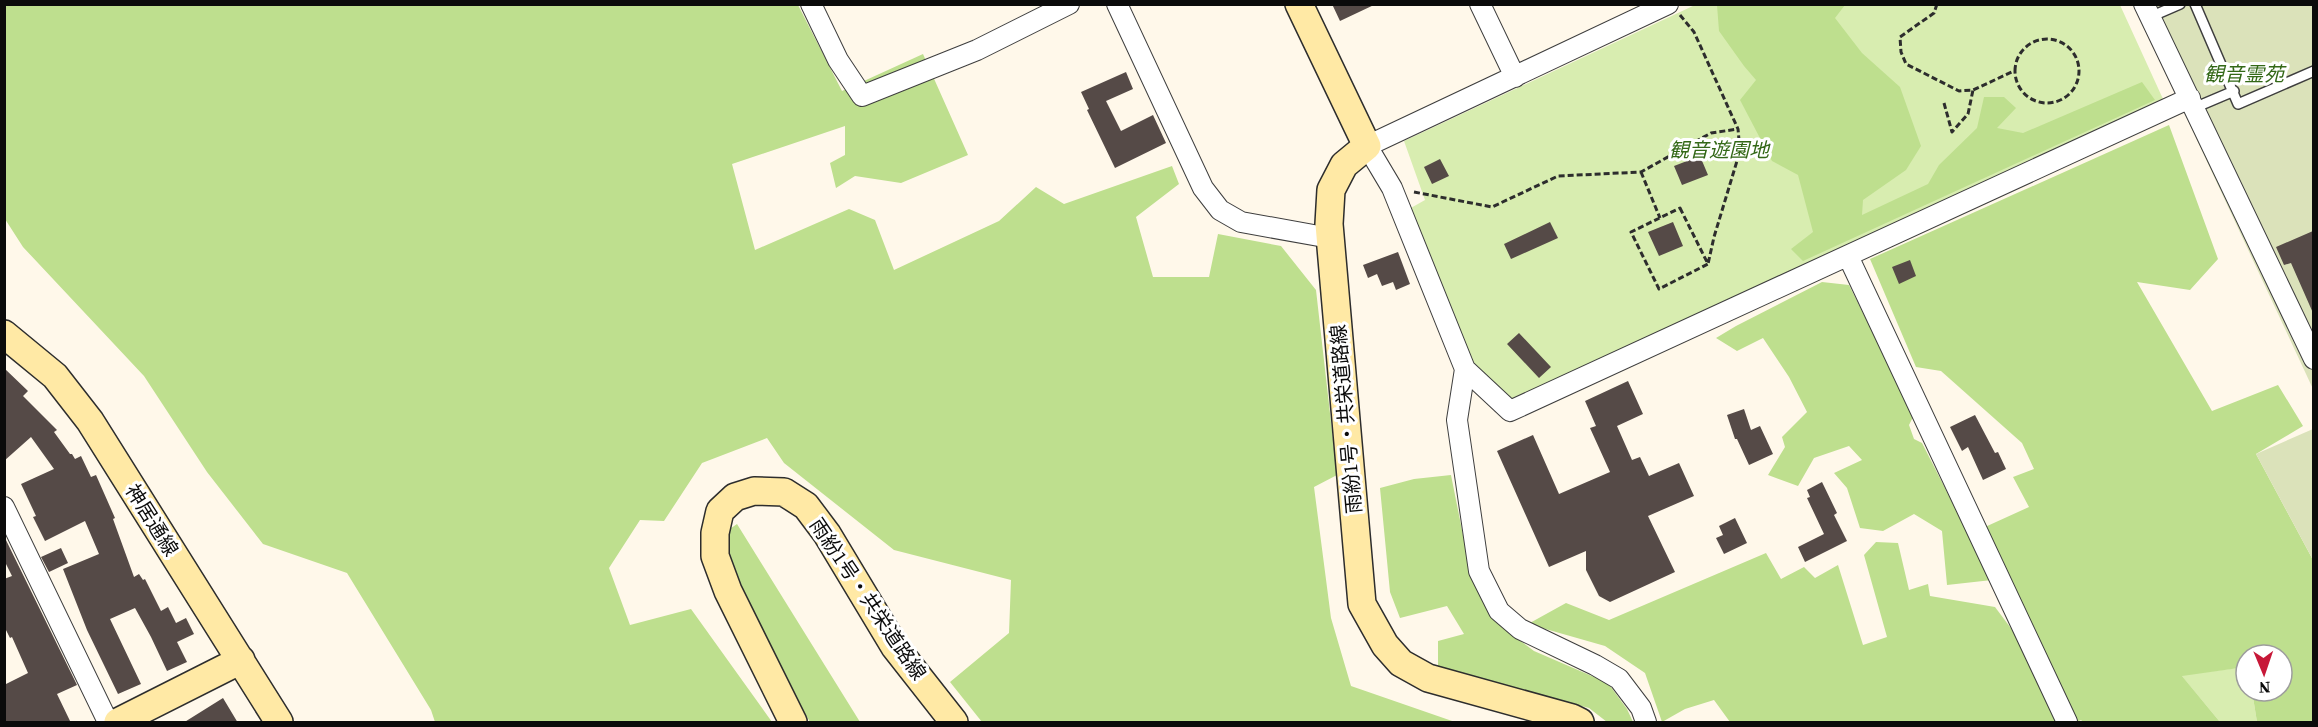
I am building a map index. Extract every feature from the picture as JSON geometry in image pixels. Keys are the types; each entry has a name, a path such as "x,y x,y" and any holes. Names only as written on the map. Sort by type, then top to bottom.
{"street":[{"path":"811,4 838,60 862,96 977,50 1070,4"},
{"path":"1117,4 1203,188 1220,210 1241,222 1330,238"},
{"path":"1299,4 1367,146 1397,201 1465,369 1510,411 1848,256 2192,103"},
{"path":"1480,4 1515,77"},
{"path":"1367,146 1515,77 1643,10 1674,9"},
{"path":"2147,11 2313,359"},
{"name":"雨紛1号・共栄道路線","path":"1367,146 1344,165 1331,190 1330,238 1362,604 1385,645 1401,663 1428,678 1572,718 1580,723"},
{"path":"1848,256 2067,723"},
{"name":"神居通線","path":"4,334 56,376 90,421 279,723"},
{"path":"1465,369 1457,420 1479,571 1499,610 1520,629 1619,679 1641,708 1646,723"},
{"name":"雨紛1号・共栄道路線","path":"793,723 728,591 715,556 715,533 720,512 735,497 754,492 784,492 806,506 826,534 895,647 954,723"},
{"path":"4,507 108,723"},
{"path":"118,723 241,660"}],"lane":[{"path":"2147,11 2180,4"},
{"path":"2195,4 2238,104 2313,71"},
{"path":"2192,103 2234,91"}],"path":[{"path":"1937,4 1934,13 1900,37 1900,52 1906,64 1959,91 1973,90 2014,71"},
{"path":"1674,9 1694,32 1738,129 1740,151 1708,264 1659,290 1631,232 1680,208 1708,264"},
{"path":"2050,38 2070,47 2080,67 2079,78 2067,96 2048,103 2028,98 2016,82 2014,71 2016,60 2029,43 2050,38"},
{"path":"1944,103 1952,132 1968,114 1973,90"},
{"path":"1397,201 1414,192 1492,207 1558,176 1641,172 1711,133 1738,129"},
{"path":"1641,172 1660,218"}],"green space":[{"path":"5,5 798,5 842,91 923,54 968,155 901,183 855,176 836,188 830,163 845,155 845,126 732,164 755,250 849,209 875,220 894,270 999,221 1036,187 1064,204 1172,166 1179,184 1136,217 1153,277 1209,277 1218,234 1281,246 1316,290 1337,475 1314,487 1331,618 1351,686 1455,722 982,722 950,682 1009,633 1011,580 894,550 784,463 767,438 702,463 664,521 640,520 609,568 630,625 691,609 772,722 435,722 431,710 347,573 263,544 207,472 144,376 23,247 5,219"},
{"name":"観音遊園地","path":"1695,5 2120,5 2163,99 1511,403 1471,362 1409,209 1425,200 1404,141"},
{"path":"1717,5 1845,5 1835,18 1862,53 1900,87 1921,146 1906,170 1863,200 1862,215 1928,184 1939,165 1977,128 1984,97 2004,97 2016,108 1997,128 2023,133 2142,82 2155,100 1803,261 1791,249 1813,232 1798,175 1772,161 1740,100 1756,80 1719,31"},
{"name":"観音霊苑","path":"2134,5 2313,5 2313,389"},
{"path":"2169,125 2218,259 2190,290 2137,282 2212,411 2278,385 2303,426 2256,454 2313,560 2313,722 2257,722 2254,703 2294,703 2294,643 2234,643 2234,669 2182,676 2220,722 2083,722 2081,720 2077,722 1730,722 1714,700 1685,709 1662,722 1645,673 1605,646 1528,624 1566,603 1609,620 1766,553 1781,579 1804,567 1815,578 1838,565 1863,645 1887,637 1864,555 1876,542 1898,543 1909,590 1928,584 1930,596 1995,607 2019,639 1985,527 2029,507 2013,477 2034,469 2022,443 1941,371 1916,367 1870,259"},
{"path":"1822,282 1849,285 1914,415 1909,425 1914,439 1922,443 1992,580 1947,585 1942,531 1914,514 1883,531 1860,528 1847,488 1834,473 1862,460 1849,446 1814,458 1798,486 1768,475 1785,447 1782,437 1807,412 1789,377 1763,338 1737,351 1716,338"},
{"path":"2313,429 2313,560 2256,454"},
{"path":"1451,475 1469,565 1502,627 1534,651 1608,683 1627,709 1633,722 1607,722 1589,708 1438,668 1438,641 1464,634 1447,606 1400,618 1390,592 1380,488 1414,479"},
{"path":"737,524 860,722 810,722 705,546"},
{"path":"2234,668 2234,703 2254,703 2257,722 2220,722 2181,675"}],"building":[{"path":"1332,4 1376,4 1340,21"},
{"path":"1126,72 1133,89 1106,101 1121,131 1153,115 1166,143 1115,168 1087,110 1089,109 1081,92"},
{"path":"1700,156 1708,175 1682,185 1674,166"},
{"path":"1440,159 1449,176 1432,184 1424,167"},
{"path":"1550,222 1558,238 1511,259 1504,244"},
{"path":"1673,222 1683,246 1659,256 1648,232"},
{"path":"2313,231 2313,313 2291,263 2284,265 2276,247"},
{"path":"1398,252 1410,284 1396,290 1393,282 1382,286 1377,274 1368,278 1363,265"},
{"path":"1910,260 1916,276 1899,284 1892,267"},
{"path":"1519,333 1551,367 1539,378 1507,344"},
{"path":"4,368 28,391 23,396 57,430 54,432 70,454 75,459 81,456 91,477 96,475 115,518 113,519 134,577 139,574 143,580 145,579 161,611 168,607 176,623 186,618 194,634 177,642 187,662 167,671 135,608 110,619 141,684 118,694 87,630 63,569 99,554 85,521 45,541 21,484 54,469 31,437 4,461"},
{"path":"1628,381 1643,414 1617,426 1632,460 1640,457 1649,476 1679,463 1694,496 1648,516 1675,572 1610,602 1599,596 1586,570 1586,551 1549,567 1497,451 1533,435 1559,494 1610,472 1590,428 1596,426 1585,401"},
{"path":"1744,409 1751,430 1760,426 1773,454 1749,465 1735,439 1727,415"},
{"path":"1975,415 2006,469 1983,480 1968,447 1962,451 1950,427"},
{"path":"1822,482 1837,513 1834,515 1847,541 1805,562 1798,547 1824,534 1807,498 1810,497 1807,490"},
{"path":"1735,518 1747,543 1724,554 1716,538 1723,535 1719,526"},
{"path":"4,536 77,685 57,694 71,723 4,723 4,685 28,673 12,637 10,638 4,626 4,579 12,576 4,560"},
{"path":"61,548 68,563 49,572 41,557"},
{"path":"223,698 238,723 183,723"}]}
